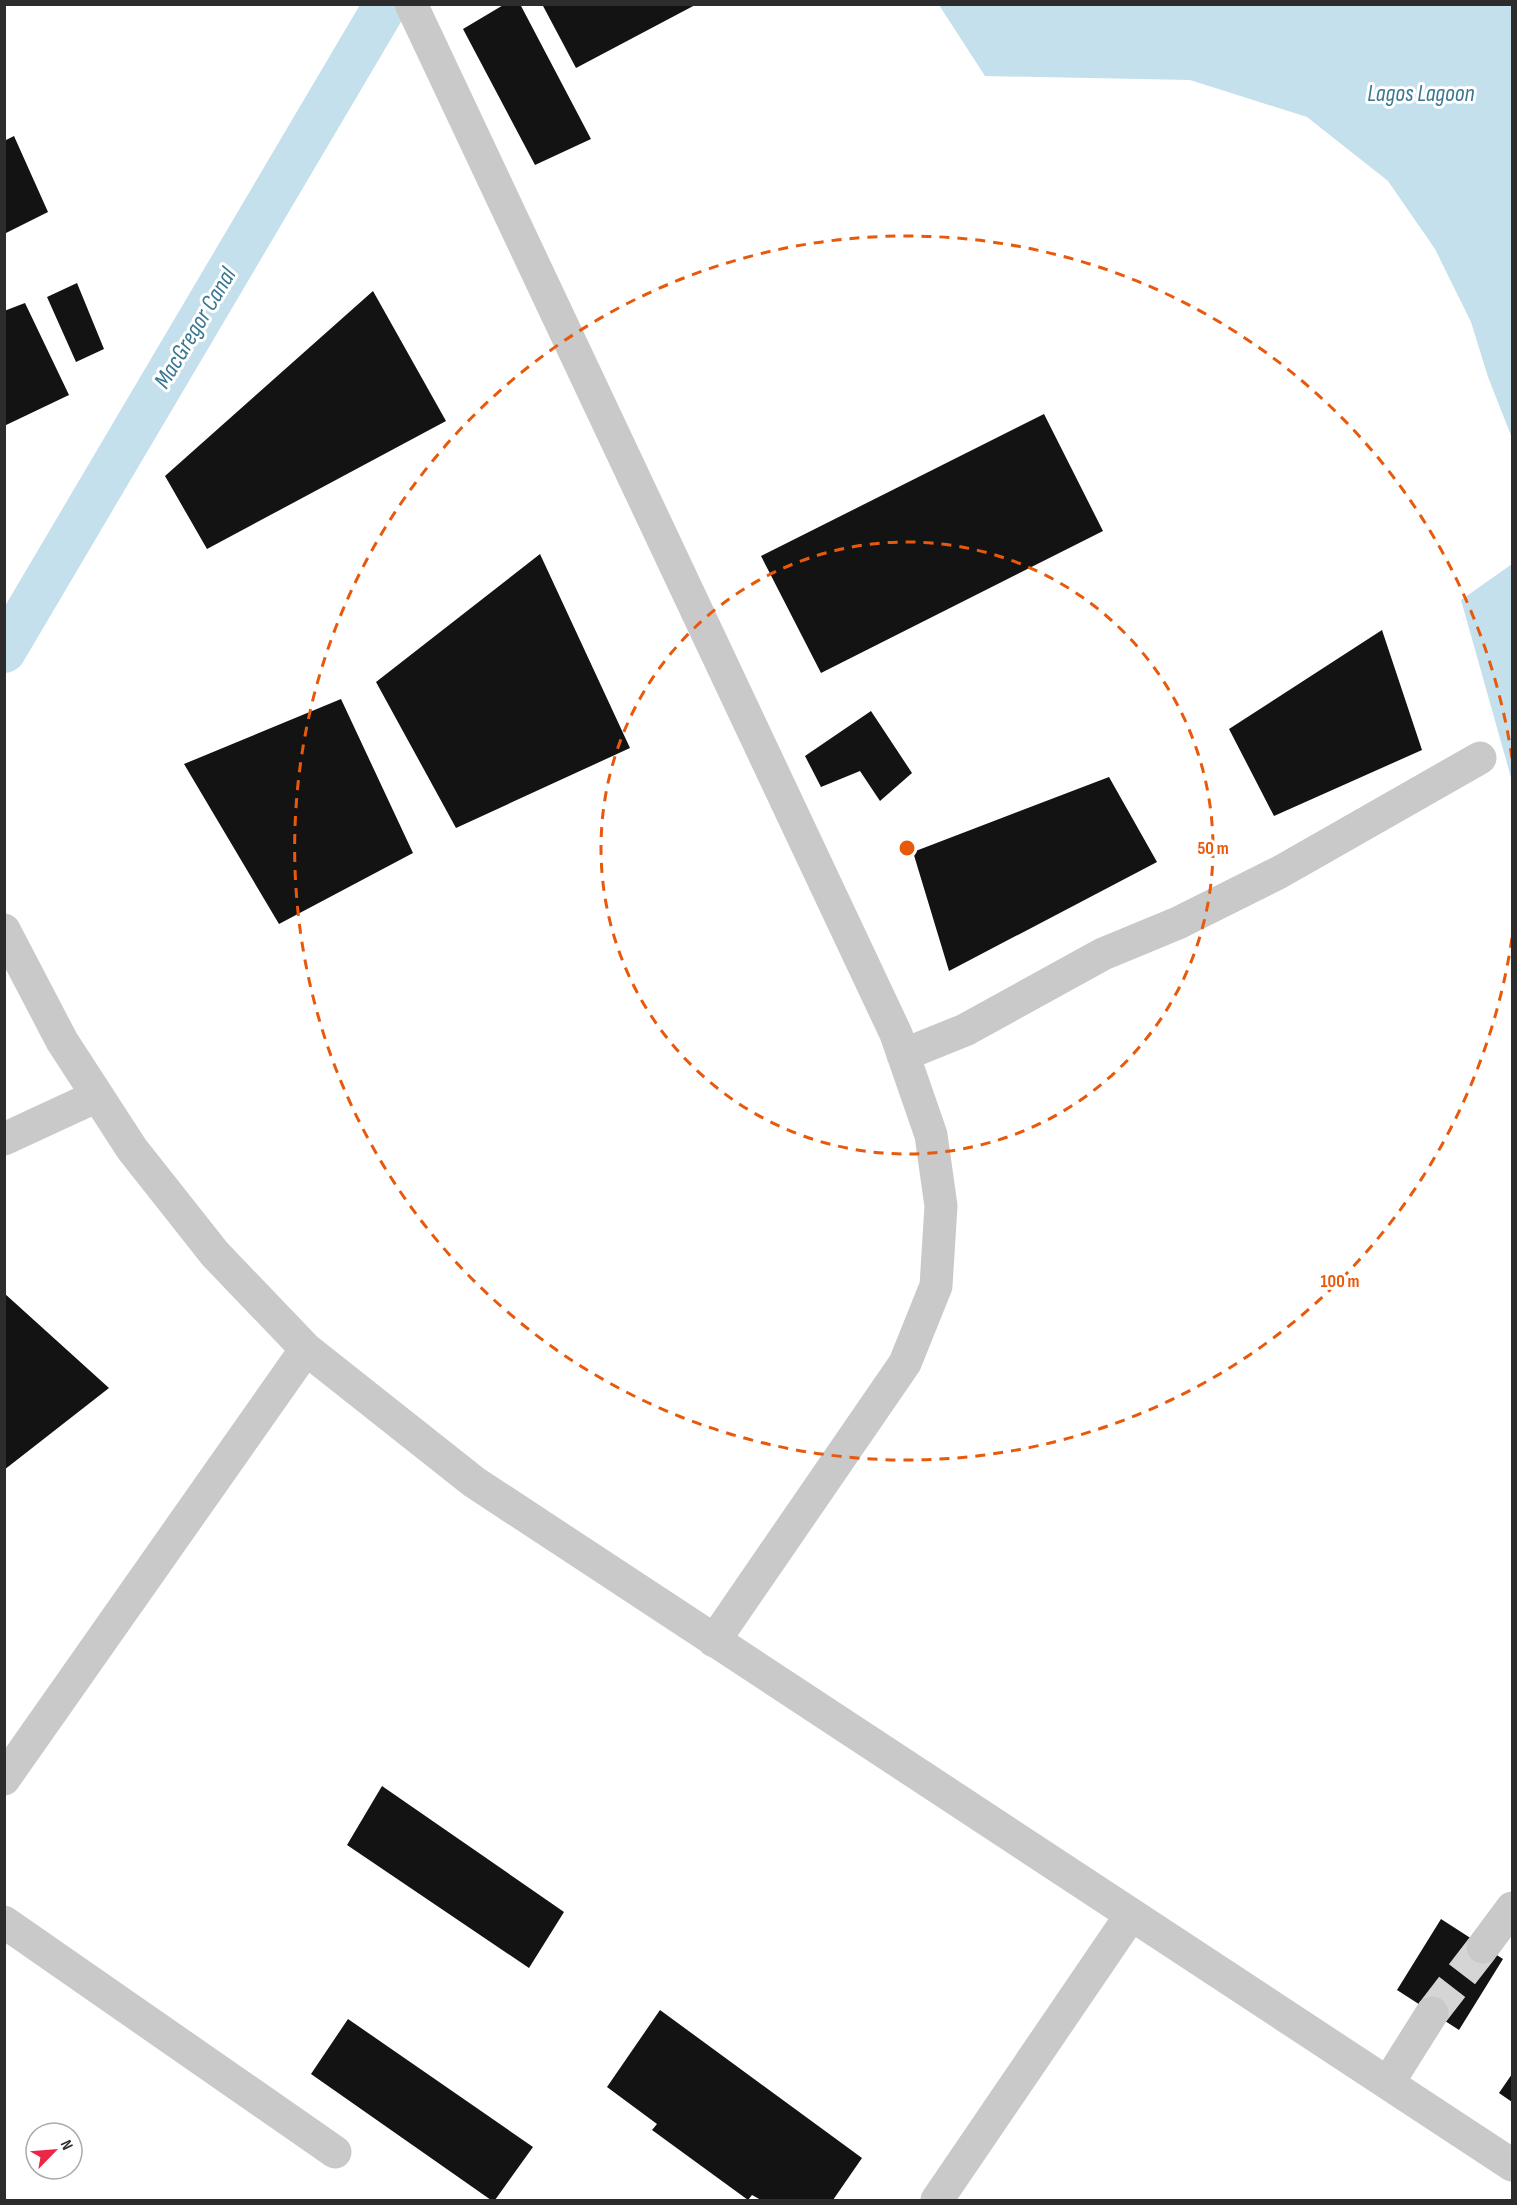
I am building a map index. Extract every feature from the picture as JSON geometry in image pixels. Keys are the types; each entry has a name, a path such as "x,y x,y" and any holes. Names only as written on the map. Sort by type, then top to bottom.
{"street":[{"path":"414,10 865,969 903,1055 931,1135 941,1206 936,1286 905,1364 714,1641"},
{"path":"903,1055 965,1030 1103,954 1178,923 1280,872 1480,758"},
{"path":"4,930 62,1041 132,1149 215,1254 306,1349 474,1482 1512,2165"},
{"path":"4,1139 97,1096"},
{"path":"4,1779 306,1349"},
{"path":"1483,1947 1512,1908"},
{"path":"937,2200 1131,1915"},
{"path":"4,1922 335,2152"},
{"path":"1388,2083 1432,2013"}],"water":[{"name":"Lagos Lagoon","path":"939,5 1512,5 1512,438 1488,377 1471,322 1435,249 1388,181 1307,117 1190,80 985,76"},
{"path":"1512,564 1512,781 1461,600"}],"building":[{"path":"505,4 520,4 591,139 535,165 463,29"},
{"path":"542,4 697,4 576,68"},
{"path":"14,136 48,212 4,234 4,141"},
{"path":"77,283 104,349 76,362 47,297"},
{"path":"373,291 446,421 207,549 165,476"},
{"path":"25,303 69,395 4,426 4,311"},
{"path":"1044,414 1103,531 821,673 761,556"},
{"path":"540,554 630,748 456,828 376,682"},
{"path":"1382,630 1422,750 1274,816 1229,729"},
{"path":"341,699 413,853 279,924 184,764"},
{"path":"871,711 912,773 880,801 860,771 821,787 805,756"},
{"path":"1109,777 1157,862 949,971 913,852"},
{"path":"4,1293 109,1388 4,1470"},
{"path":"382,1786 564,1912 529,1968 347,1845"},
{"path":"1441,1919 1503,1959 1459,2030 1397,1990"},
{"path":"660,2010 862,2158 833,2200 761,2200 752,2195 748,2200 652,2130 657,2124 607,2087"},
{"path":"348,2019 533,2147 495,2200 491,2200 311,2074"},
{"path":"1512,2074 1512,2102 1499,2093"}],"waterway":[{"name":"MacGregor Canal","path":"4,651 386,4"}],"tunnel":[{"path":"1432,2013 1483,1947"}]}
